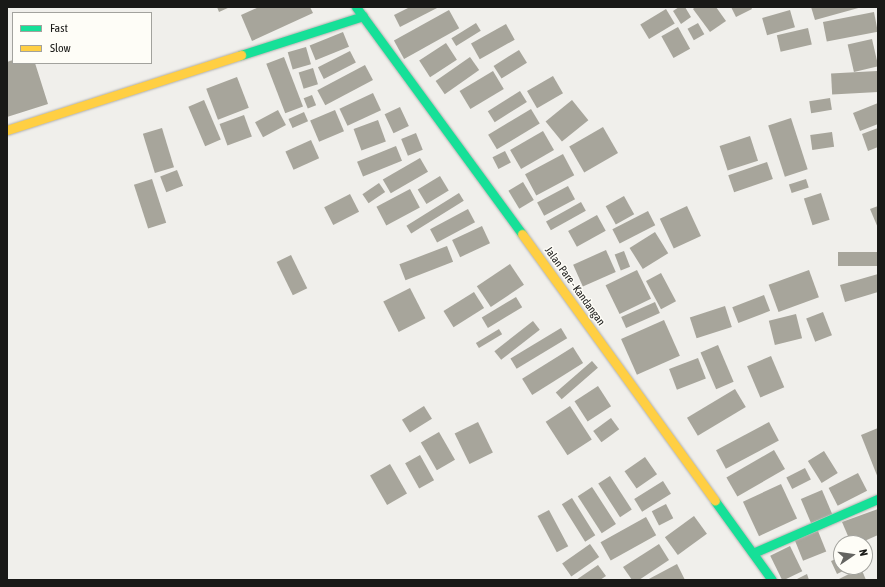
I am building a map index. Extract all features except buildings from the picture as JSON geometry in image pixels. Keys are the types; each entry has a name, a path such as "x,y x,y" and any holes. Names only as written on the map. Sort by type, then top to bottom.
{"main road":[{"name":"Jalan Pare - Kandangan","path":"356,7 630,382 772,580"},
{"path":"7,130 363,16"},
{"path":"753,554 878,499"}],"traffic: fast":[{"path":"356,7 522,234"},
{"path":"241,55 363,16"},
{"path":"753,553 878,499"},
{"path":"715,501 772,580"}],"traffic: slow":[{"path":"7,130 241,55"},
{"path":"522,234 715,501"}]}
